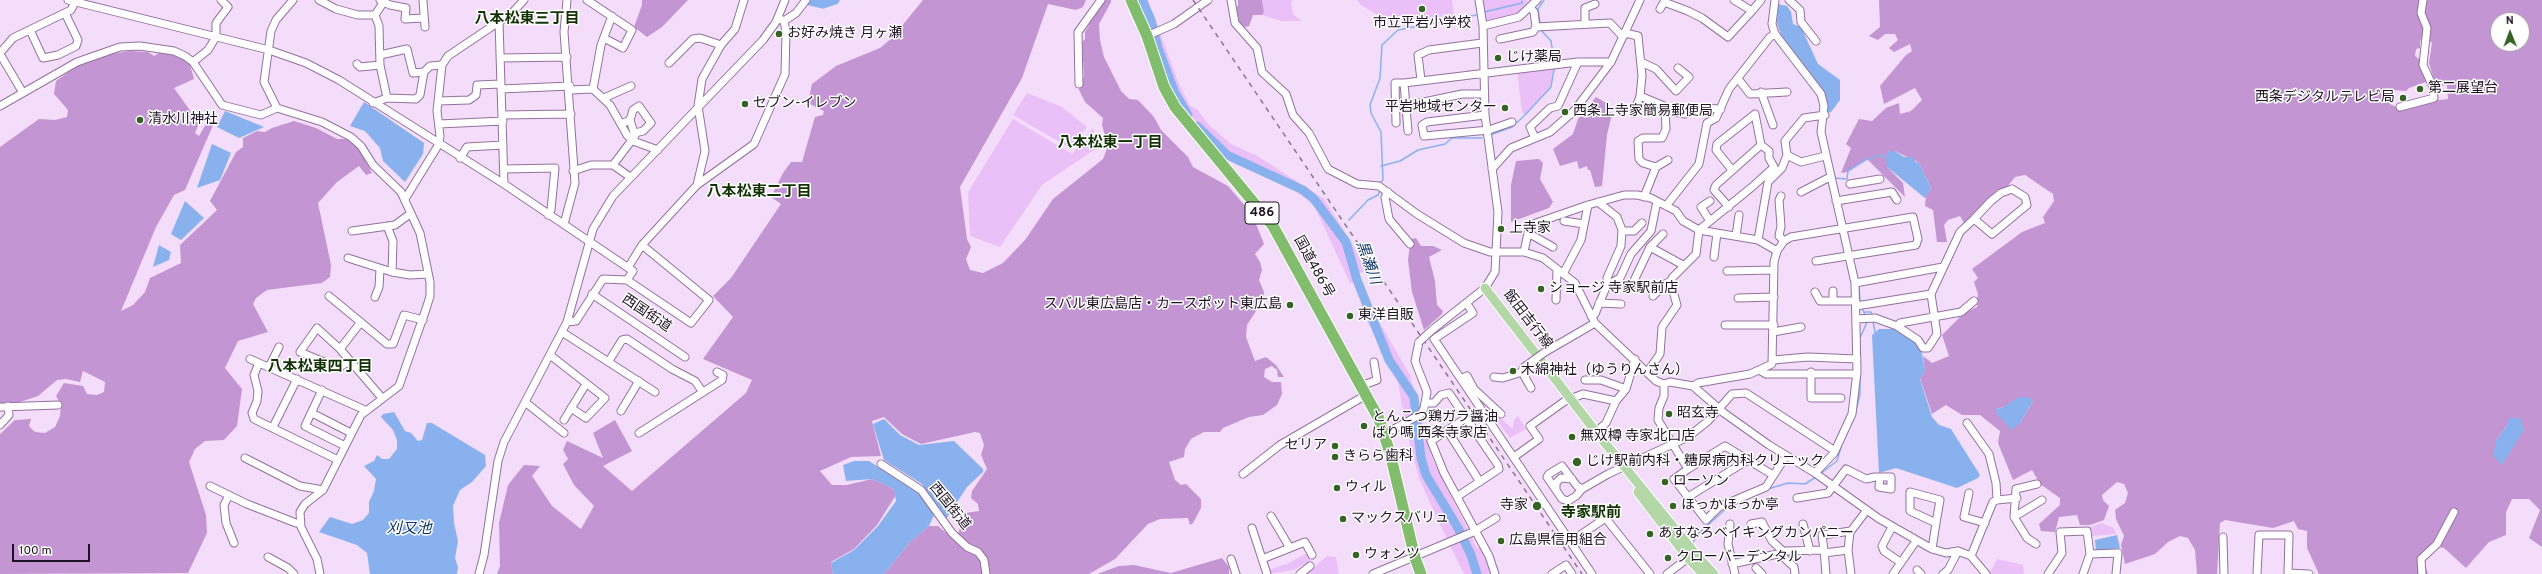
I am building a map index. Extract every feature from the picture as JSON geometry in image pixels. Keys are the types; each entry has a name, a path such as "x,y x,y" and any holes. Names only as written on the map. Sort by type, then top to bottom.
{"highway":[{"name":"国道486号","path":"1131,0 1153,34 1164,87 1175,107 1273,226 1364,390 1385,434 1415,558 1421,574"}],"main road":[{"name":"飯田吉行線","path":"1482,290 1622,467 1714,574"},
{"name":"飯田吉行線","path":"1568,400 1596,432 1688,558 1703,574"}],"street":[{"path":"193,62 208,50 216,36 216,23 228,7 221,0"},
{"path":"277,108 264,82 271,31 276,20 294,0"},
{"path":"320,0 336,9 358,15 375,15"},
{"path":"405,199 439,144 438,101 442,65 448,56 512,13 523,0"},
{"path":"564,224 575,183 570,114 570,88 564,32 567,0"},
{"path":"588,0 632,30 623,48 604,38"},
{"path":"697,185 700,167 705,151 698,106 702,79 711,66 721,45 735,29 744,0"},
{"path":"629,266 642,245 697,185 754,144 785,74 786,32 781,19 785,0"},
{"path":"1079,84 1078,32 1101,0"},
{"path":"1153,34 1174,24 1208,0"},
{"path":"1231,0 1235,23 1257,48 1260,55 1262,72 1286,94 1293,115 1309,133 1328,169 1357,184 1380,186 1417,214 1464,243 1497,252 1524,252 1543,258 1574,283 1595,323 1635,359 1656,381 1664,384 1670,382 1694,386 1718,408 1786,456 1817,475 1892,527 1932,549 1946,552 1958,551 1970,556 1986,574"},
{"path":"1385,434 1421,414 1426,403 1427,392 1415,361 1419,342 1432,330 1467,304 1482,290 1494,273 1497,252 1498,212 1486,130 1482,43 1483,26 1479,0"},
{"path":"1483,26 1519,17 1531,8 1537,0"},
{"path":"1492,169 1511,148 1550,132 1566,121 1611,62 1640,0"},
{"path":"1734,0 1752,11"},
{"path":"1660,9 1664,2 1688,11 1702,18 1728,37 1761,0"},
{"path":"1775,0 1772,24 1775,34 1821,94 1825,115 1821,132 1825,156 1838,200 1858,283 1860,319 1857,374 1852,414 1835,451 1817,475"},
{"path":"1789,0 1800,10 1801,22 1816,41"},
{"path":"2400,107 2434,98 2433,87 2422,65 2427,28 2421,13 2423,0"},
{"path":"23,92 0,53 13,38 71,10 71,1 269,50 306,63 373,102 460,158 504,184 629,266 633,271 627,280"},
{"path":"387,98 380,65 379,26 375,15 381,1 406,8 405,19 424,18"},
{"path":"423,1 425,27"},
{"path":"479,574 484,555 498,461 525,402 567,322 593,229 613,196 630,177 755,49 781,19 796,13 805,2"},
{"path":"1585,23 1585,8 1595,4"},
{"path":"1500,39 1532,32 1536,27 1534,12 1531,8"},
{"path":"30,30 43,58 58,55 76,46 78,40 65,13"},
{"path":"593,89 604,38 612,16"},
{"path":"499,21 504,184"},
{"path":"1536,27 1610,22 1624,35 1638,36 1641,62 1640,96 1634,113"},
{"path":"1666,206 1699,164 1707,123 1716,118 1721,109 1725,96 1739,80 1770,37 1775,34"},
{"path":"669,63 693,39 700,38 721,45"},
{"path":"1421,80 1418,55 1429,50 1482,43"},
{"path":"0,106 77,62 120,47 140,46 160,48 174,52 193,62 222,104 261,115 277,108 322,122 351,137 360,146 373,165 401,192 420,233 428,274 430,296 403,378 394,391 365,410 351,433 323,490 302,507 300,522 317,558 320,574"},
{"path":"380,55 407,49 413,73 424,72"},
{"path":"500,58 567,57"},
{"path":"1396,123 1395,83 1578,62 1611,62"},
{"path":"1535,138 1530,128 1550,108 1558,106 1578,62"},
{"path":"1641,62 1656,69 1676,91 1691,79 1678,68"},
{"path":"357,64 360,67 380,65"},
{"path":"373,102 387,98 416,99 420,95 424,72 430,66 442,65"},
{"path":"1739,80 1750,94 1761,92 1787,92"},
{"path":"1404,83 1408,131"},
{"path":"438,101 469,100 475,98 477,85 593,89 604,98 633,141 658,150"},
{"path":"604,98 631,86"},
{"path":"1761,92 1773,125"},
{"path":"1405,106 1462,94 1484,94"},
{"path":"1640,96 1664,106 1664,134 1668,141"},
{"path":"613,165 633,141 635,133 630,120 633,110 639,106 651,123 643,131 635,133"},
{"path":"1665,110 1685,114 1701,108 1721,109"},
{"path":"439,124 570,114"},
{"path":"1648,372 1660,354 1662,327 1677,305 1672,281 1674,273 1696,254 1706,227 1774,167 1769,158 1769,151 1761,145 1755,114 1718,144 1716,150 1732,170"},
{"path":"1485,115 1427,122 1422,125 1424,136 1486,130 1509,125 1512,122"},
{"path":"1758,240 1768,182 1782,168 1787,155 1785,141 1804,118 1825,115"},
{"path":"621,124 630,120"},
{"path":"1656,167 1643,163 1639,159 1638,140 1643,138 1662,138 1664,134"},
{"path":"1729,207 1714,190 1716,184 1761,145"},
{"path":"460,158 467,147 503,146"},
{"path":"1787,155 1801,162 1825,156"},
{"path":"1644,197 1656,167 1668,160"},
{"path":"573,171 591,165 613,165 630,177"},
{"path":"504,170 555,168 551,210 548,214"},
{"path":"1801,192 1830,177"},
{"path":"1852,198 1850,182 1880,179"},
{"path":"1872,181 1874,195"},
{"path":"1860,319 1875,318 1897,326 1918,340 1923,348 1928,348 1937,334 1936,317 1930,294 1960,232 1974,220 1991,200 2008,190 2012,189 2025,197 2027,205 1992,234 1974,220"},
{"path":"1388,192 1385,197 1389,218 1410,244"},
{"path":"1838,200 1892,192 1897,200"},
{"path":"1524,252 1529,228 1547,218 1624,195 1644,197 1676,211 1683,221 1706,227 1717,233 1758,240 1776,251"},
{"path":"1781,196 1779,200 1781,226 1779,236 1784,241"},
{"path":"1706,227 1701,207 1710,201"},
{"path":"1598,202 1617,217 1622,232 1621,246 1607,278 1612,283 1630,287 1650,247 1663,234"},
{"path":"1564,274 1581,240 1588,205"},
{"path":"1591,316 1595,314 1599,303 1612,283 1620,278 1631,254 1651,231 1656,206"},
{"path":"352,231 395,224 410,214"},
{"path":"1736,236 1739,215"},
{"path":"1694,386 1698,383 1750,374 1772,364 1774,297 1773,270 1776,251 1784,241 1791,238 1913,217 1918,239 1916,245 1816,261"},
{"path":"1564,221 1584,224"},
{"path":"1622,232 1634,231 1642,222"},
{"path":"387,226 393,241 392,272"},
{"path":"1528,233 1553,247"},
{"path":"1714,257 1717,233"},
{"path":"567,322 576,321 603,279 627,280 691,323 709,300 642,245"},
{"path":"1650,247 1683,265"},
{"path":"348,258 392,272 410,275 428,274"},
{"path":"375,297 379,287 380,268"},
{"path":"1858,283 1943,268"},
{"path":"1556,300 1557,270"},
{"path":"1727,271 1773,270"},
{"path":"1653,296 1664,284 1672,281"},
{"path":"1833,291 1833,301"},
{"path":"1815,292 1820,301 1859,304 1930,294"},
{"name":"西国街道","path":"592,294 685,357"},
{"path":"328,296 387,344 393,344 404,315 423,320"},
{"path":"1738,298 1774,297"},
{"path":"1897,326 1900,323 1961,312 1974,301"},
{"path":"1599,303 1621,304"},
{"path":"1467,304 1473,313 1434,339 1592,574"},
{"path":"340,349 361,322"},
{"path":"1494,377 1503,378 1523,370 1545,352 1595,323"},
{"path":"1725,325 1773,329 1800,327"},
{"path":"350,361 338,368 300,352 317,328 340,349 382,398"},
{"path":"562,332 655,392"},
{"path":"609,361 622,340 627,340 695,382 702,391"},
{"path":"269,366 279,347"},
{"path":"550,355 605,398 586,418 571,408"},
{"path":"1773,360 1807,357 1857,359"},
{"path":"250,359 269,366 365,410"},
{"path":"1596,432 1606,423 1616,401 1626,389 1635,359"},
{"path":"1243,474 1280,445 1377,380 1374,362"},
{"path":"259,363 254,376 257,382 258,401 252,413 254,419 338,460"},
{"path":"1523,370 1531,388"},
{"path":"1759,370 1766,374 1811,372 1857,374"},
{"path":"639,433 702,391 722,380 723,375 717,372"},
{"path":"1811,372 1811,398 1841,398"},
{"path":"1461,379 1467,376 1474,388 1501,414"},
{"path":"273,427 296,379"},
{"path":"1585,380 1600,380 1626,389"},
{"path":"621,411 639,381"},
{"path":"564,420 586,384"},
{"path":"1664,384 1664,396 1659,408 1658,420 1672,445 1688,468"},
{"path":"322,390 305,426 345,446"},
{"path":"1426,403 1434,403 1441,395 1449,393 1498,465 1499,469 1458,496"},
{"path":"1582,489 1578,487 1564,467 1560,467 1547,476 1562,499 1568,501 1576,496 1582,489 1622,467 1672,445 1698,430 1732,394 1746,393 1835,451"},
{"path":"1514,457 1539,439 1530,426 1568,400 1583,394 1616,401"},
{"path":"525,402 564,433"},
{"path":"0,407 58,405"},
{"path":"0,425 9,415 8,406"},
{"path":"312,413 351,433"},
{"path":"1466,418 1431,440 1444,473 1458,496 1474,532 1489,556 1495,574"},
{"path":"1966,423 1989,454 1996,483 1997,500"},
{"path":"1447,430 1480,482"},
{"path":"1773,476 1725,446 1688,468 1674,479 1706,520 1719,507 1766,486 1773,476 1786,456"},
{"path":"245,458 300,486 323,490"},
{"path":"1688,497 1748,460"},
{"name":"西国街道","path":"881,464 921,490 952,533 967,547 978,552 984,560 986,574"},
{"path":"1797,498 1828,494 1846,469 1863,478 1880,476"},
{"path":"1556,489 1556,482 1561,478 1572,479"},
{"path":"2036,544 2027,538 2014,516 2017,498 2016,490 2037,484"},
{"path":"210,486 296,523 300,522"},
{"path":"1932,549 1940,500 1910,492 1910,511 1936,523"},
{"path":"1969,493 1964,518 1985,523"},
{"path":"229,495 225,500 226,524 234,543"},
{"path":"1970,556 1991,507 1997,500 2017,498"},
{"path":"2014,516 2042,500"},
{"path":"1851,574 1848,550 1850,532 1867,510"},
{"path":"2422,574 2422,559 2437,544 2454,512"},
{"path":"1271,516 1290,548"},
{"path":"1570,542 1604,519 1607,520 1650,574"},
{"path":"1374,574 1474,532 1493,520"},
{"path":"1751,524 1762,522 1772,541 1783,552 1782,556 1794,567 1795,574"},
{"path":"1730,524 1728,540 1735,574"},
{"path":"1804,524 1810,551"},
{"path":"1892,527 1882,546 1884,551 1900,562"},
{"path":"1252,528 1267,574"},
{"path":"2050,573 2062,553 2060,532 2087,531 2090,554 2083,574"},
{"path":"1826,574 1822,535 1850,532"},
{"path":"2257,574 2259,535 2288,535 2288,574 2309,574"},
{"path":"2223,537 2224,574"},
{"path":"1893,574 1916,541"},
{"path":"1262,559 1304,542 1312,555"},
{"path":"1732,564 1783,552 1848,550"},
{"path":"1943,574 1948,570 1958,551"},
{"path":"2090,554 2118,553 2116,574"},
{"path":"268,557 288,568 294,574"},
{"path":"1667,574 1688,558"},
{"path":"1231,559 1236,574"},
{"path":"1552,574 1566,564 1572,574"},
{"path":"1300,574 1310,566"},
{"path":"1756,568 1762,574"}],"shaded area":[{"path":"642,0 688,0 662,27 647,37 634,27 642,5"},
{"path":"923,0 1086,0 1083,7 1076,10 1048,4 1022,78 960,187 967,239 971,247 966,259 970,270 983,273 1003,263 1025,240 1053,199 1103,159 1108,146 1102,125 1103,118 1085,102 1079,90 1084,76 1082,42 1085,39 1085,32 1103,0 1111,0 1111,2 1099,24 1100,40 1104,57 1121,91 1129,99 1138,100 1154,117 1161,130 1188,157 1193,167 1228,186 1252,214 1264,244 1255,254 1260,262 1262,270 1259,280 1264,292 1263,300 1247,325 1246,337 1255,361 1266,357 1276,365 1284,377 1278,377 1277,370 1272,366 1265,369 1264,377 1272,382 1281,382 1282,394 1277,405 1263,415 1249,417 1223,428 1220,432 1204,432 1191,439 1185,449 1184,457 1169,462 1175,480 1181,485 1186,484 1201,499 1201,508 1193,523 1190,525 1188,518 1160,519 1148,524 1115,559 1089,574 884,574 910,542 929,526 938,526 950,536 958,534 965,513 979,511 978,504 971,498 972,491 987,469 981,455 984,445 980,433 975,432 921,444 902,434 884,417 872,421 881,456 851,457 820,471 832,485 847,485 872,479 894,489 896,495 877,525 854,549 831,562 833,574 497,574 500,566 499,523 508,485 524,465 540,466 532,476 552,506 581,529 594,506 574,485 563,464 568,459 563,450 567,441 603,458 593,433 615,420 632,451 603,466 632,491 746,393 752,380 703,359 733,317 713,296 731,278 781,204 771,197 783,173 791,162 802,162 815,117 823,115 824,111 808,103 812,84 836,66 880,48 892,38"},
{"path":"1136,0 1148,0 1179,84 1190,106 1197,109 1209,125 1231,144 1259,157 1324,199 1350,240 1367,271 1358,273 1374,313 1410,375 1432,458 1477,548 1482,547 1487,556 1491,574 1464,574 1443,531 1419,478 1406,429 1398,382 1369,325 1354,282 1350,283 1313,203 1287,186 1227,159 1195,126 1180,106 1167,79 1154,39"},
{"path":"1238,0 1262,0 1264,12 1262,15 1253,15 1249,26 1245,27 1238,21 1239,18 1235,10 1238,5"},
{"path":"1262,0 1293,0 1291,3 1293,14 1302,21 1281,21 1262,15 1264,12"},
{"name":"市立平岩小学校","path":"1357,0 1452,0 1454,16 1388,21 1361,5"},
{"path":"1482,0 1527,0 1529,4 1523,11 1490,22 1485,19"},
{"path":"1879,0 2542,0 2542,547 2529,538 2540,510 2529,499 2512,499 2506,512 2506,535 2489,542 2466,568 2444,548 2438,547 2423,558 2428,574 2319,574 2307,548 2307,531 2298,529 2294,521 2273,528 2225,520 2220,523 2217,574 2197,574 2195,550 2188,538 2180,536 2168,542 2155,554 2125,564 2121,545 2124,536 2116,519 2115,510 2125,503 2128,493 2124,484 2117,482 2102,495 2103,500 2109,506 2104,520 2090,525 2080,525 2077,515 2059,517 2055,532 2041,531 2039,524 2060,505 2060,498 2040,484 2032,470 2013,480 1998,443 2000,431 1980,415 1962,415 1946,405 1932,414 1920,378 1925,370 1923,356 1932,363 1949,356 1942,335 1964,313 1977,307 1978,294 1974,282 1978,278 1972,269 2022,232 2045,223 2043,217 2054,201 2053,194 2025,175 2015,177 2007,187 1997,190 1964,223 1960,216 1948,220 1944,225 1947,242 1937,242 1933,210 1925,206 1926,196 1931,188 1919,163 1895,151 1889,151 1887,167 1903,183 1905,197 1867,159 1847,172 1841,173 1851,148 1846,144 1859,119 1872,121 1886,108 1899,103 1900,114 1911,111 1922,100 1915,88 1884,104 1880,86 1906,55 1912,51 1910,44 1894,52 1889,48 1898,40 1895,34 1885,34 1878,40 1869,36 1880,27","holes":["2424,35 2432,43 2429,63 2436,86 2447,85 2448,99 2416,103 2400,109 2390,104 2392,90 2406,91 2409,88 2426,82 2419,59 2415,56 2416,49 2420,48 2420,41","2033,401 2020,423 1996,409","2507,425 2524,430 2519,436 2496,441"]},
{"path":"130,51 148,52 154,56 163,51 174,53 189,61 194,79 174,88 199,123 195,133 199,136 212,114 217,116 185,190 174,195 156,227 121,311 133,305 145,292 150,278 181,263 180,245 217,210 210,201 236,152 243,147 243,138 257,131 265,132 272,128 294,121 316,128 337,139 346,139 358,147 372,173 366,175 359,166 337,182 318,203 331,265 330,277 322,283 267,290 256,298 253,304 268,332 238,341 225,368 242,389 237,426 224,440 205,441 195,449 189,462 206,515 207,533 188,573 0,574 0,434 15,420 31,419 29,426 35,432 45,433 55,427 60,416 61,405 56,396 64,383 83,386 87,394 97,395 104,392 105,382 83,371 80,382 66,379 57,380 38,396 17,403 0,403 0,147 39,119 55,120 67,117 68,110 54,94 56,81 77,66 110,54"},
{"path":"1554,66 1550,88 1525,115 1522,112 1517,70"},
{"path":"1027,93 1062,107 1087,127 1070,148 1013,115"},
{"path":"1596,97 1608,104 1607,109 1612,114 1607,135 1602,186 1595,187 1590,170 1588,170 1587,166 1579,169 1577,161 1560,166 1553,149 1573,134 1578,119"},
{"path":"1013,119 1072,154 1093,128 1097,148 1042,185 1000,247 970,236 968,192"},
{"path":"1539,159 1543,163 1540,179 1553,202 1549,208 1511,222 1511,185 1516,161"},
{"path":"1416,238 1421,246 1433,246 1442,250 1429,257 1435,281 1437,305 1443,311 1442,314 1424,330 1412,292 1408,260 1410,244 1407,240"},
{"path":"1485,405 1513,429 1514,420 1518,416 1526,429 1510,438"},
{"path":"2102,523 2114,528 2116,534 2092,536 2090,527"},
{"path":"1307,553 1311,561 1293,570 1270,574 1268,570 1289,563"},
{"path":"1327,556 1336,557 1339,574 1306,574"},
{"path":"1222,558 1229,567 1229,574 1097,574 1119,566 1134,565 1171,573"},
{"path":"1997,559 2023,565 2024,574 1989,574"}],"water":[{"path":"1778,4 1787,6 1791,12 1793,24 1801,27 1818,64 1840,80 1840,100 1831,112 1827,113 1823,92 1781,35 1777,23"},
{"path":"364,102 424,143 423,154 405,182 383,161 380,148 365,131 350,126"},
{"path":"225,111 264,127 239,138 217,127"},
{"path":"212,144 231,153 220,180 197,188"},
{"path":"1889,151 1895,151 1904,157 1913,157 1915,162 1919,163 1931,188 1925,198 1887,167 1886,157"},
{"path":"185,201 204,218 181,240 171,234"},
{"path":"159,245 171,252 169,260 153,267"},
{"path":"1879,329 1894,329 1916,342 1921,349 1925,370 1920,379 1932,417 1939,425 1951,429 1980,475 1978,478 1957,488 1896,468 1879,473 1872,335"},
{"path":"2029,397 2033,401 2020,423 2012,430 1997,414 1996,409 2004,407 2017,398"},
{"name":"刈又池","path":"394,412 405,431 411,433 418,441 422,440 427,423 432,423 485,455 486,466 472,482 460,490 453,506 454,523 458,541 455,558 458,567 457,574 370,574 367,553 357,545 319,532 330,517 352,524 363,520 369,513 369,502 374,491 376,479 364,466 374,461 377,455 382,459 389,459 397,449 397,440 393,430 381,417 383,414"},
{"path":"2509,418 2520,418 2524,430 2502,465 2493,455 2496,441 2507,425"},
{"path":"884,419 900,435 919,445 954,441 983,469 983,472 967,487 946,519 922,484 884,460 873,424"},
{"path":"854,461 869,461 906,485 919,494 934,515 929,526 910,542 884,574 833,574 831,563 854,550 878,526 896,501 894,489 872,479 846,481 843,465"},
{"path":"2117,535 2120,548 2096,551 2095,540"}],"waterway":[{"path":"806,0 823,4 835,0"},
{"name":"黒瀬川","path":"1142,0 1151,20 1158,48 1175,93 1188,115"},
{"path":"1540,22 1538,9 1544,0"},
{"path":"1484,12 1522,3 1522,1"},
{"path":"1380,183 1383,180 1381,132 1371,113 1370,105 1380,78 1382,45 1398,30 1476,15"},
{"path":"1541,30 1551,41 1554,60"},
{"path":"1490,135 1512,127 1524,116 1551,87 1554,69"},
{"name":"黒瀬川","path":"1197,126 1227,155 1303,190 1314,199 1346,242 1357,280 1389,360 1414,397 1421,458 1426,475 1458,528 1471,555 1477,574"},
{"path":"1381,166 1400,161 1418,150 1445,144 1452,138 1482,138"},
{"path":"1834,178 1847,179 1848,171 1867,159 1881,155 1886,157"},
{"path":"1349,220 1368,200 1378,195 1380,191"},
{"name":"黒瀬川","path":"1335,228 1339,226"},
{"path":"1855,267 1858,280"},
{"path":"1859,284 1860,302"},
{"path":"1862,308 1866,317"},
{"path":"1864,312 1871,312 1872,315"},
{"path":"1860,338 1868,320"},
{"path":"1873,321 1875,332"},
{"path":"1856,411 1860,394 1860,374"},
{"path":"1820,474 1837,461 1843,440"},
{"path":"1768,489 1788,483 1805,484 1816,477"},
{"path":"1692,544 1699,533 1728,507"}],"railway":[{"path":"1193,0 1582,574"}],"place":[{"name":"市立平岩小学校","path":"1422,9"},
{"name":"お好み焼き 月ヶ瀬","path":"779,34"},
{"name":"じけ薬局","path":"1498,58"},
{"name":"第二展望台","path":"2420,89"},
{"name":"西条デジタルテレビ局","path":"2403,98"},
{"name":"セブン-イレブン","path":"745,104"},
{"name":"平岩地域センター","path":"1505,108"},
{"name":"西条上寺家簡易郵便局","path":"1565,112"},
{"name":"清水川神社","path":"140,120"},
{"name":"上寺家","path":"1501,229"},
{"name":"ショージ 寺家駅前店","path":"1541,289"},
{"name":"スバル東広島店・カースポット東広島","path":"1290,305"},
{"name":"東洋自販","path":"1350,316"},
{"name":"木綿神社（ゆうりんさん）","path":"1513,371"},
{"name":"昭玄寺","path":"1669,414"},
{"name":"とんこつ鶏ガラ醤油 ばり嗎 西条寺家店","path":"1364,426"},
{"name":"無双樽 寺家北口店","path":"1572,437"},
{"name":"セリア","path":"1335,446"},
{"name":"きらら歯科","path":"1335,457"},
{"name":"じけ駅前内科・糖尿病内科クリニック","path":"1577,462"},
{"name":"ローソン","path":"1665,482"},
{"name":"ウィル","path":"1337,488"},
{"name":"寺家","path":"1537,506"},
{"name":"ほっかほっか亭","path":"1673,506"},
{"name":"マックスバリュ","path":"1343,519"},
{"name":"あすなろベイキングカンパニー","path":"1650,534"},
{"name":"広島県信用組合","path":"1501,541"},
{"name":"ウォンツ","path":"1356,555"},
{"name":"クローバーデンタル","path":"1668,558"}],"district":[{"name":"八本松東三丁目","path":"527,20"},
{"name":"八本松東一丁目","path":"1110,144"},
{"name":"八本松東二丁目","path":"759,193"},
{"name":"八本松東四丁目","path":"320,368"},
{"name":"寺家駅前","path":"1591,514"}]}
